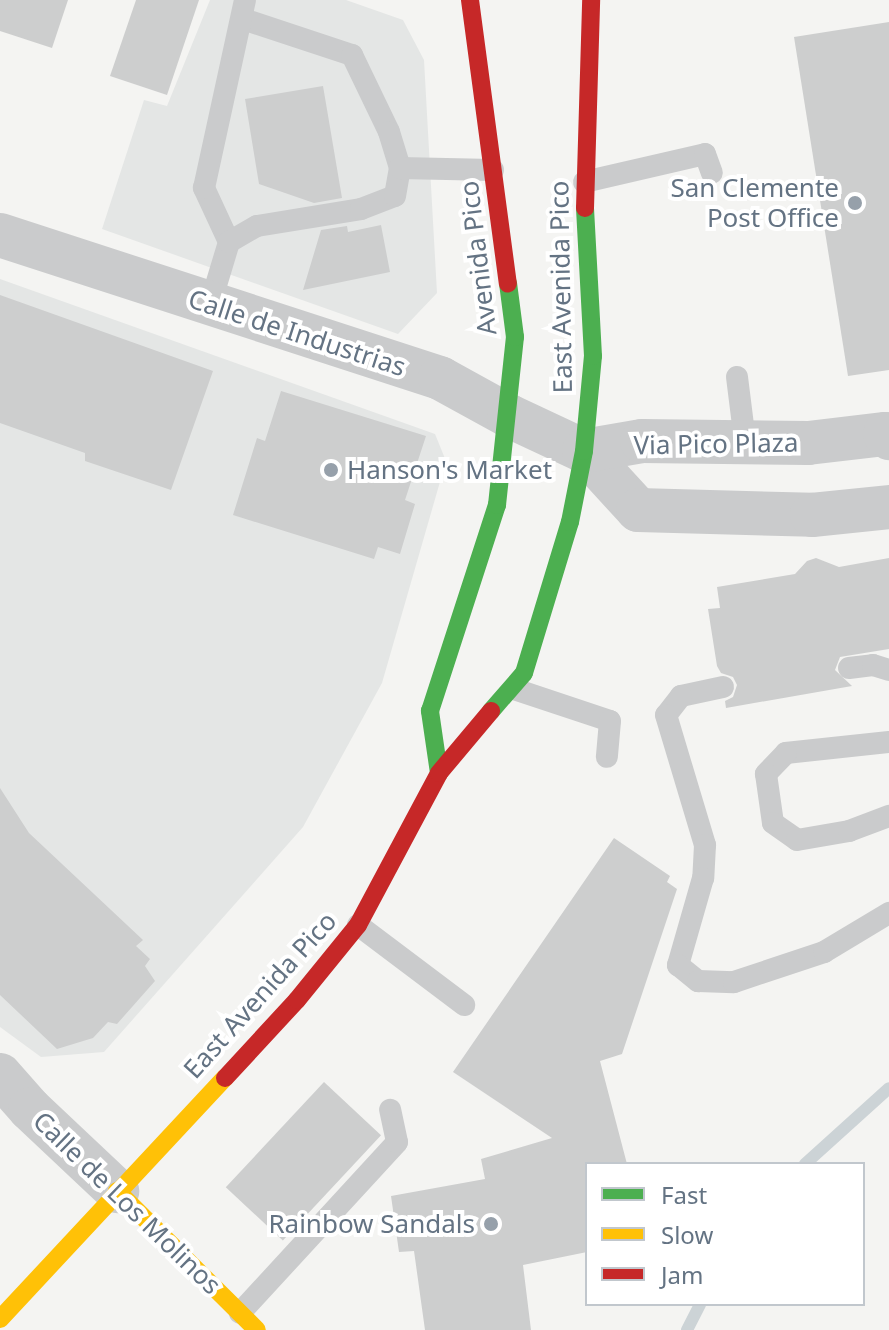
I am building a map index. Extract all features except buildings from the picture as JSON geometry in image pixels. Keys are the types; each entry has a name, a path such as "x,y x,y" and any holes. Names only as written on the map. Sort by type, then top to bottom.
{"main road":[{"name":"Avenida Pico","path":"470,0 515,337 509,416"},
{"name":"East Avenida Pico","path":"117,1191 297,1000 358,925 439,773 514,689 524,673 570,522 584,451 593,356 584,182 590,106 591,0"},
{"path":"439,773 430,711 497,505 509,416"},
{"path":"0,1319 117,1191"},
{"name":"Calle de Los Molinos","path":"117,1191 257,1330"}],"street":[{"name":"Calle de Industrias","path":"0,235 440,378 509,416 584,451"},
{"name":"Via Pico Plaza","path":"584,451 642,441 808,443 885,434 889,438"},
{"name":"Via Pico Plaza","path":"584,451 638,510 812,515 889,507"},
{"name":"Calle de Los Molinos","path":"0,1075 30,1109 117,1191"}],"lane":[{"path":"210,305 229,242 204,188 244,10 352,55 389,132 400,168 395,196 361,209 257,226 229,242"},
{"path":"584,182 705,154 712,173"},
{"path":"400,168 493,170"},
{"path":"737,377 745,441"},
{"path":"849,668 873,665 889,670"},
{"path":"723,687 681,696 666,715 705,845 703,878 678,965 698,981 734,982 824,952 889,913"},
{"path":"514,689 610,721 607,757"},
{"path":"889,742 786,753 766,774 773,823 797,840 849,831 889,816"},
{"path":"358,925 464,1005"},
{"path":"240,1313 397,1142 390,1110"}],"shaded area":[{"path":"210,0 346,0 403,20 424,60 437,293 398,334 102,229 144,100 167,106"},
{"path":"0,279 435,434 446,461 382,683 303,827 104,1052 41,1057 0,1027"}],"waterway":[{"path":"807,1162 889,1088"},
{"path":"687,1330 699,1306"}],"traffic: fast":[{"path":"491,711 524,673 570,522 584,451 593,356 585,208"},
{"path":"439,773 430,711 497,505 515,337 508,283"}],"traffic: slow":[{"path":"0,1319 225,1078"},
{"path":"117,1191 257,1330"}],"traffic: jam":[{"path":"470,0 508,283"},
{"path":"585,208 591,0"},
{"path":"225,1078 297,1000 358,925 439,773 491,711"}],"place":[{"name":"San Clemente Post Office","path":"855,203"},
{"name":"Hanson's Market","path":"331,470"},
{"name":"Rainbow Sandals","path":"491,1224"}]}
